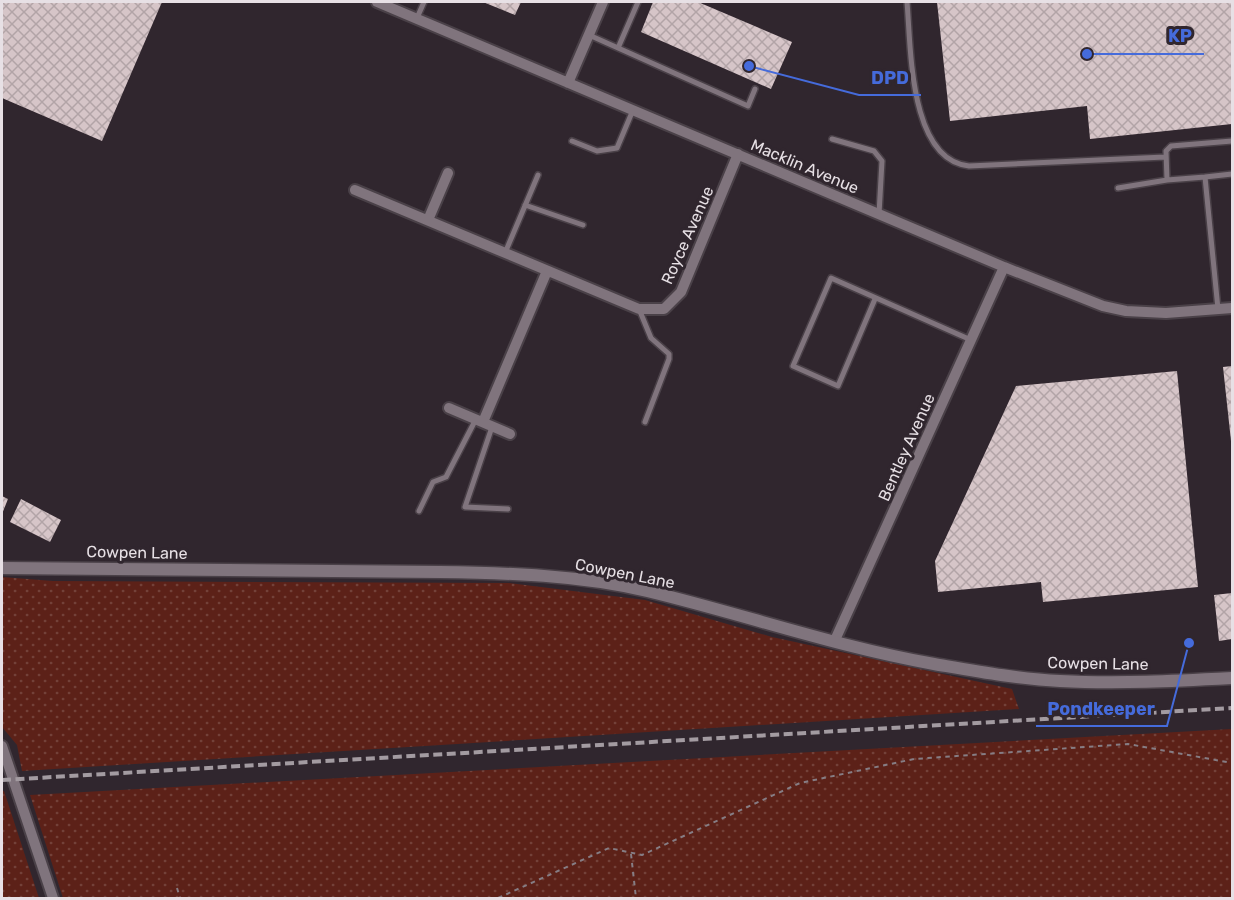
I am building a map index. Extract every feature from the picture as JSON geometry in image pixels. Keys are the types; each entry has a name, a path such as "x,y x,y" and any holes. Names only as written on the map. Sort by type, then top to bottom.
{"street":[{"name":"Macklin Avenue","path":"377,2 1004,267 1103,306 1166,313 1233,308"},
{"path":"568,83 603,2"},
{"name":"Royce Avenue","path":"354,190 639,309 664,309 681,292 738,154"},
{"path":"428,220 448,173"},
{"name":"Bentley Avenue","path":"835,640 1004,267"},
{"path":"484,423 547,271"},
{"path":"449,408 510,434"},
{"name":"Cowpen Lane","path":"2,568 512,573 573,579 645,591 931,663 1057,681 1122,683 1233,678"},
{"path":"2,746 53,898"}],"lane":[{"path":"417,18 424,2"},
{"path":"618,48 638,2"},
{"path":"907,2 920,110 933,145 945,158 957,165 969,166 1165,157"},
{"path":"589,34 748,106 755,89"},
{"path":"572,141 597,151 617,148 633,110"},
{"path":"832,139 874,151 882,161 879,214"},
{"path":"1167,180 1165,157 1166,151 1171,146 1233,141"},
{"path":"1118,188 1167,180 1233,174"},
{"path":"506,253 538,175"},
{"path":"1205,177 1218,309"},
{"path":"525,206 582,225"},
{"path":"875,298 838,386 793,366 831,278 971,340"},
{"path":"639,309 651,338 669,354 645,422"},
{"path":"484,423 465,507 508,509"},
{"path":"419,511 433,482 446,477 484,423"}],"path":[{"path":"498,898 609,848 642,855 800,783 914,759 1128,744 1233,763"},
{"path":"631,853 636,898"},
{"path":"177,888 180,898"}],"shaded area":[{"path":"2,577 53,581 509,583 645,600 772,637 1012,689 1019,709 22,771 17,745 2,727"},
{"path":"1232,729 1232,898 63,898 30,795"},
{"path":"2,791 4,791 39,898 2,898"}],"building":[{"path":"2,2 162,2 102,141 2,98"},
{"path":"483,2 521,2 515,15"},
{"path":"653,2 698,2 792,42 771,89 641,32"},
{"path":"937,2 1232,2 1232,124 1090,139 1087,106 950,121"},
{"path":"1232,366 1232,441 1231,441 1223,367"},
{"path":"1177,371 1198,587 1043,602 1041,582 938,592 935,561 1016,386"},
{"path":"2,496 8,499 2,514"},
{"path":"21,499 61,520 50,542 10,522"},
{"path":"1232,593 1232,639 1219,641 1214,595"}],"railway":[{"path":"2,780 1232,708"}],"place":[{"name":"KP","path":"1087,54"},
{"name":"DPD","path":"749,66"},
{"name":"Pondkeeper","path":"1189,643"}]}
